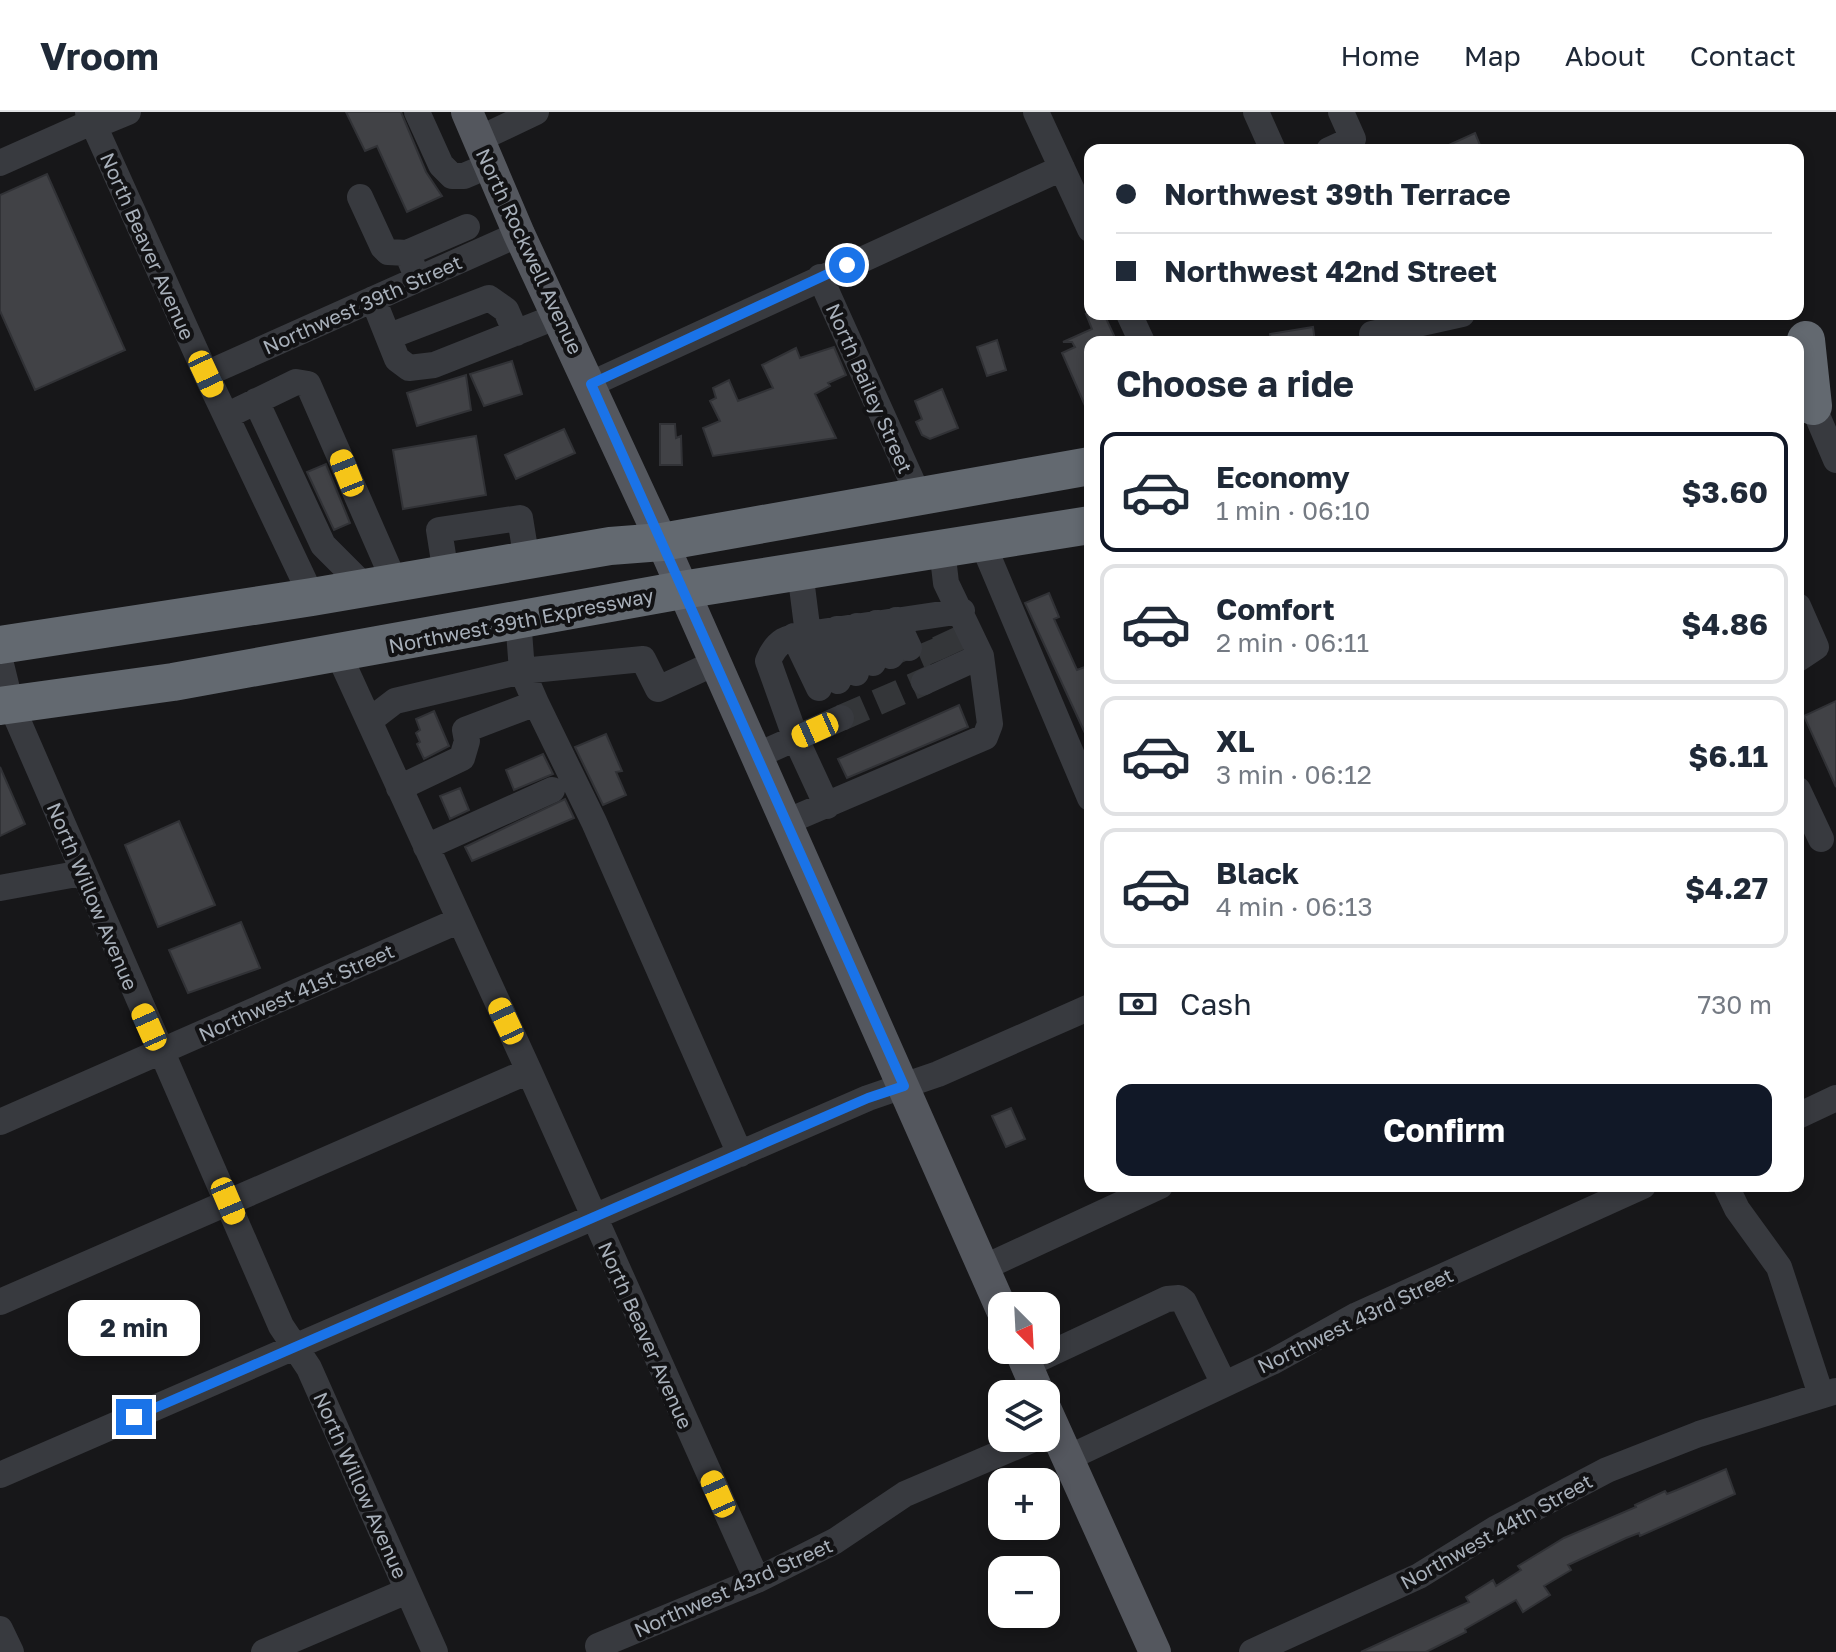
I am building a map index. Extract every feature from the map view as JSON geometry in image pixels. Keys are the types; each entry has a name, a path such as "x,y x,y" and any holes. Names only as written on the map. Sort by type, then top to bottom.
{"highway":[{"path":"1812,339 1816,406"},
{"path":"0,645 381,586 610,546 662,542 920,499 1084,467"},
{"name":"Northwest 39th Expressway","path":"6,705 173,682 453,634 518,618 1084,526"}],"main road":[{"name":"North Rockwell Avenue","path":"478,139 662,542 994,1292"},
{"path":"1059,1452 1155,1652"}],"street":[{"path":"0,163 91,120 128,112"},
{"path":"417,112 441,165 452,176 464,176 478,139 536,112"},
{"path":"1036,112 1084,216"},
{"path":"1256,112 1270,144"},
{"path":"1341,112 1353,139 1342,144"},
{"name":"North Beaver Avenue","path":"91,120 206,374 312,597"},
{"path":"591,384 1062,168"},
{"path":"360,197 388,252 407,253 467,227"},
{"name":"Northwest 39th Street","path":"206,374 519,234"},
{"path":"407,253 418,279"},
{"name":"North Bailey Street","path":"820,277 920,499"},
{"path":"390,336 489,298 506,310 516,333"},
{"path":"373,299 397,359 409,368 434,365 558,316"},
{"path":"1371,330 1428,320"},
{"path":"226,416 296,382 308,384 372,532 381,586"},
{"path":"256,401 323,545 381,586"},
{"path":"1816,406 1836,460"},
{"path":"266,501 296,487"},
{"path":"330,551 372,532"},
{"path":"982,542 1084,784"},
{"path":"894,647 946,583 942,549"},
{"path":"786,822 985,737 990,724 800,571"},
{"path":"518,618 522,671 594,822 740,1154"},
{"path":"1804,620 1816,647 1804,655"},
{"path":"827,806 796,739 768,661 775,645 894,647"},
{"name":"North Beaver Avenue","path":"338,653 757,1580"},
{"path":"369,721 395,701 522,671 643,659 658,689 715,663"},
{"name":"North Willow Avenue","path":"0,660 6,705 281,1326 309,1368 435,1652"},
{"path":"399,788 462,758 467,741 465,730 536,703"},
{"path":"756,756 835,718"},
{"path":"426,847 552,790"},
{"path":"1804,803 1821,839"},
{"path":"0,888 82,873"},
{"name":"Northwest 41st Street","path":"0,1122 460,920"},
{"path":"0,1475 740,1154 938,1074 1084,1010"},
{"path":"0,1302 529,1071"},
{"path":"1804,1113 1836,1098"},
{"path":"983,1268 1147,1192"},
{"name":"Northwest 43rd Street","path":"1060,1431 1224,1384 1272,1362 1357,1315 1630,1192"},
{"path":"1729,1192 1737,1209 1779,1267 1829,1393"},
{"path":"1060,1342 1167,1299 1179,1298 1205,1342 1224,1384"},
{"name":"Northwest 44th Street","path":"1252,1652 1419,1576 1520,1515 1607,1470 1699,1434 1829,1393"},
{"name":"Northwest 43rd Street","path":"598,1646 757,1580 835,1541 905,1494 1006,1452"},
{"path":"264,1652 407,1591"},
{"path":"0,1629 11,1652"}],"building":[{"path":"346,112 401,112 426,172 442,196 407,212 377,146 365,151"},
{"path":"1475,133 1480,144 1451,144"},
{"path":"47,174 125,350 35,390 0,311 0,195"},
{"path":"1088,320 1107,320 1114,336 1084,336 1084,403 1062,353 1075,347 1072,342 1063,342 1092,329"},
{"path":"1313,327 1314,336 1270,336"},
{"path":"997,340 1006,370 987,376 977,347"},
{"path":"834,347 846,375 828,383 830,386 815,394 836,438 713,456 703,428 720,421 710,401 716,398 713,388 729,380 738,401 773,388 762,365 796,348 800,358"},
{"path":"512,361 522,394 484,406 470,374"},
{"path":"466,375 471,410 417,426 407,393"},
{"path":"942,389 958,428 930,439 922,435 916,422 922,419 915,401"},
{"path":"660,424 675,424 676,438 681,436 682,465 660,465"},
{"path":"564,429 575,453 516,479 505,455"},
{"path":"476,436 486,495 403,509 393,450"},
{"path":"326,464 350,523 334,530 307,472"},
{"path":"1049,593 1059,617 1054,619 1077,670 1084,667 1084,731 1025,603"},
{"path":"1836,701 1836,787 1804,716"},
{"path":"959,705 968,727 847,778 838,759"},
{"path":"434,711 449,746 424,759 417,744 420,742 416,733 420,730 416,719"},
{"path":"606,734 622,771 616,772 626,795 603,805 575,747"},
{"path":"543,754 553,774 514,790 506,770"},
{"path":"0,767 25,824 0,836"},
{"path":"460,788 469,810 450,819 440,796"},
{"path":"565,799 574,818 472,861 465,847"},
{"path":"179,821 215,905 158,927 125,845"},
{"path":"241,922 260,968 188,993 169,950"},
{"path":"1011,1108 1025,1139 1006,1147 992,1116"},
{"path":"1726,1469 1735,1494 1568,1565 1571,1570 1544,1586 1550,1595 1523,1612 1516,1600 1465,1629 1466,1632 1426,1652 1361,1652 1469,1602 1466,1597 1493,1580 1496,1586 1521,1570 1518,1566 1564,1538 1665,1491 1667,1494"}],"tunnel":[{"path":"944,632 954,654"},
{"path":"927,641 936,662"},
{"path":"841,718 924,682 909,648"}],"route":[{"path":"134,1417 868,1098 904,1086 591,384 847,265"}]}
